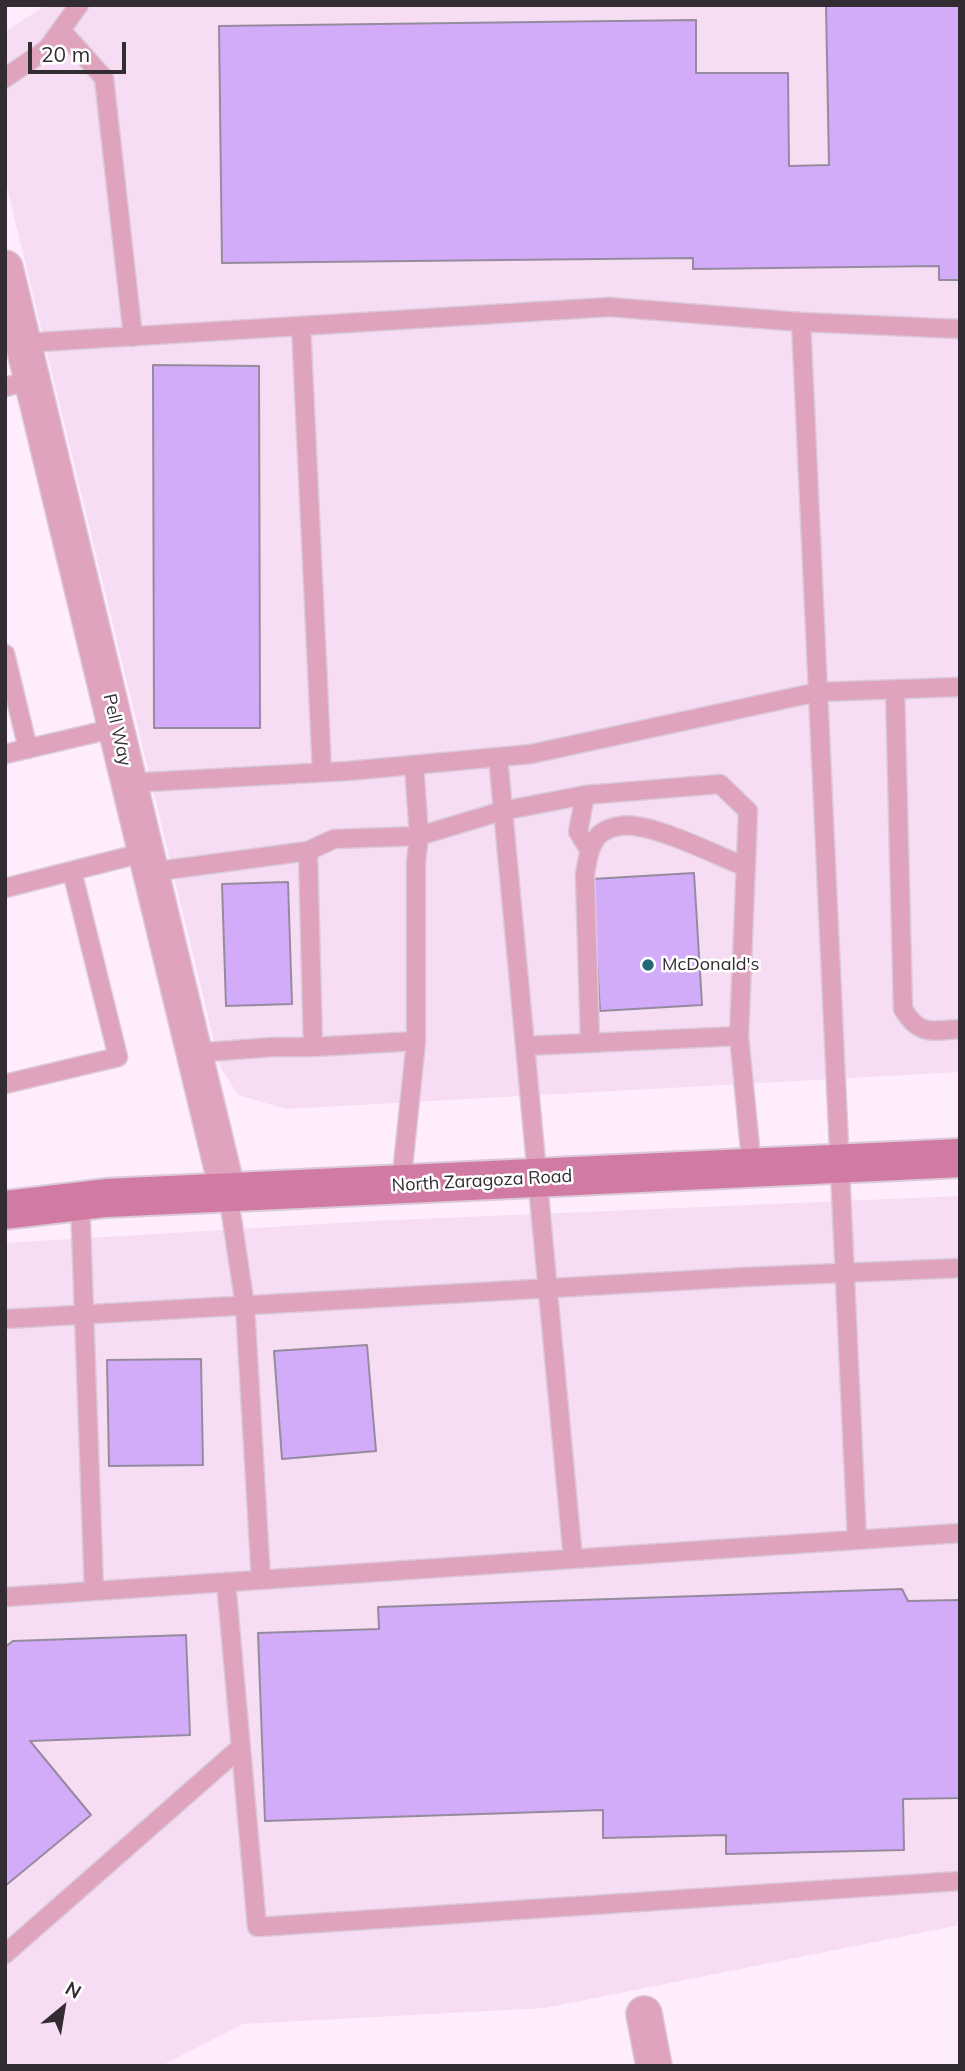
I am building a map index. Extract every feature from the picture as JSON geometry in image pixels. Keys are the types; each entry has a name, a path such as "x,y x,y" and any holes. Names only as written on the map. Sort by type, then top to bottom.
{"main road":[{"name":"North Zaragoza Road","path":"5,1210 80,1201 960,1158"}],"street":[{"name":"Pell Way","path":"5,268 23,344 19,383 116,728 228,1193"},
{"path":"644,2014 654,2066"}],"lane":[{"path":"5,78 47,49 79,5"},
{"path":"61,30 104,78 133,337"},
{"path":"23,344 609,307 801,322 960,329"},
{"path":"801,322 857,1540"},
{"path":"301,326 322,772"},
{"path":"5,654 28,749"},
{"path":"129,783 322,772 531,754 818,692 960,687"},
{"path":"895,689 902,1009 911,1023 925,1031 960,1029"},
{"path":"5,754 116,728"},
{"path":"498,757 573,1559"},
{"path":"401,1185 416,1041 416,862 419,836 414,765"},
{"path":"5,888 72,872 148,862 308,850 334,839 419,836 502,811 585,795 720,784 748,811 739,1036 752,1169"},
{"path":"585,795 578,832 590,851"},
{"path":"590,1042 585,875 590,851 599,835 614,826 635,826 673,837 746,867"},
{"path":"308,850 313,1047"},
{"path":"5,1084 118,1057 72,872"},
{"path":"525,1046 739,1036"},
{"path":"194,1053 416,1041"},
{"path":"228,1193 245,1306 261,1580"},
{"path":"80,1201 93,1591"},
{"path":"5,1319 845,1272 960,1268"},
{"path":"5,1597 960,1533"},
{"path":"226,1582 257,1927 960,1881"},
{"path":"5,1954 241,1747"}],"shaded area":[{"path":"46,5 960,5 960,1072 286,1109 238,1095 220,1066 5,179 5,32"},
{"path":"960,1196 960,1925 545,2008 243,2024 161,2066 5,2066 5,1243 372,1221"}],"building":[{"path":"826,5 960,5 960,280 939,280 939,266 693,269 693,258 222,263 219,26 696,20 696,73 788,73 789,166 829,165"},
{"path":"153,365 259,366 260,728 154,728"},
{"path":"694,873 702,1005 600,1011 592,879"},
{"path":"288,882 292,1004 226,1006 222,884"},
{"path":"367,1345 376,1451 282,1459 274,1351"},
{"path":"201,1359 203,1465 109,1466 107,1360"},
{"path":"902,1589 908,1601 960,1600 960,1798 903,1799 904,1850 726,1854 726,1835 603,1838 603,1810 265,1821 258,1633 379,1629 378,1607"},
{"path":"186,1635 190,1735 30,1741 91,1815 5,1886 5,1647 13,1641"}],"place":[{"name":"McDonald's","path":"648,965"}]}
